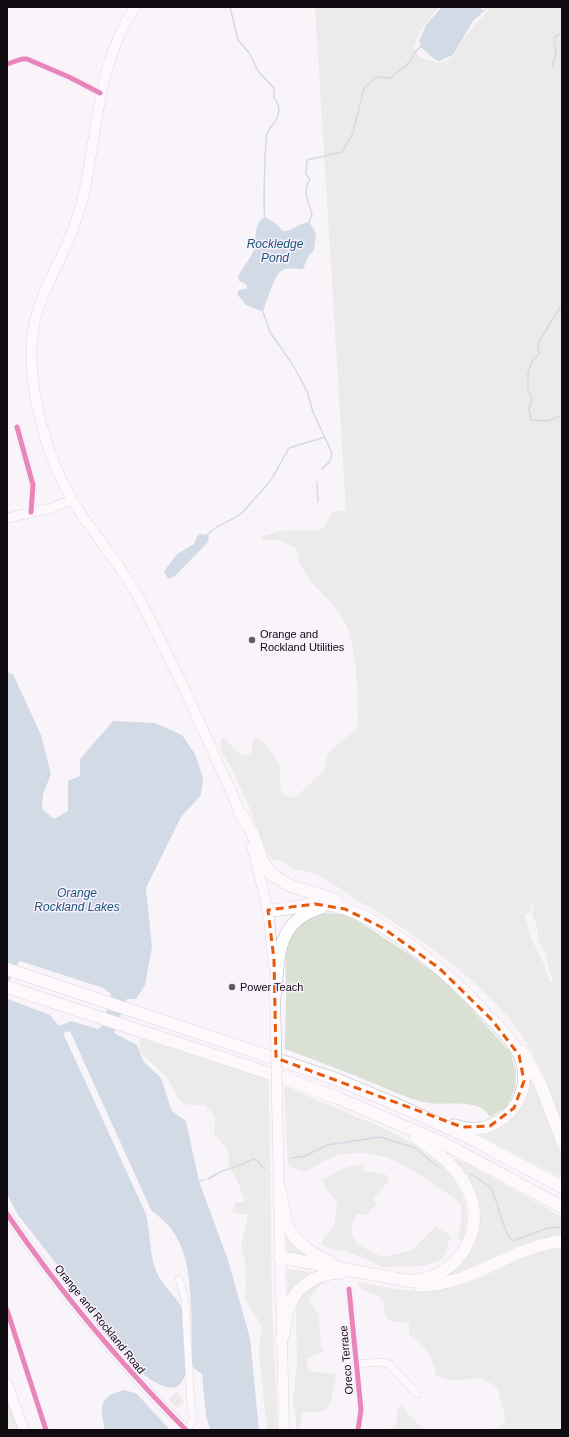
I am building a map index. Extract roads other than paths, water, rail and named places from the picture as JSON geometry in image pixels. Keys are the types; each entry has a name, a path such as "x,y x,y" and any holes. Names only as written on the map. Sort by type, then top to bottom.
{"highway":[{"path":"240,813 252,832 263,862 272,875 285,883 363,912 408,940 446,969 484,1005 512,1037 530,1063 546,1097 562,1141"},
{"path":"275,995 280,950 289,929 299,918 314,910 337,903"},
{"path":"268,910 315,904 337,903 383,928 439,968 471,998 501,1030 517,1050 523,1065 523,1086 517,1103 505,1117 484,1127 472,1129 457,1126 425,1112 391,1102"},
{"path":"7,969 298,1065 391,1102 481,1144 562,1187"},
{"path":"11,989 283,1078 368,1110 465,1154 562,1207"},
{"path":"280,1259 403,1280 420,1280 435,1276 449,1267 460,1256 470,1238 474,1223 473,1206 461,1178 452,1166 425,1144 382,1120 368,1110"},
{"path":"279,1186 286,1223 294,1238 307,1250 345,1271 406,1285 440,1284 468,1276 535,1246 562,1241"},
{"path":"282,1341 289,1308 300,1289 308,1282 321,1276 345,1271"}],"main road":[{"path":"135,7 127,20 112,55 100,93 84,193 78,215 67,243 45,289 32,336 32,381 41,420 54,459 72,500 134,590 160,637 240,813 252,847 268,910 273,950 275,995 284,1430"},
{"path":"7,1384 24,1430"}],"street":[{"path":"7,64 22,58 28,59 69,77 100,93"},
{"path":"17,427 33,485 31,512"},
{"path":"7,518 72,500"},
{"name":"Orange and Rockland Road","path":"7,1214 40,1260 111,1350 186,1430"},
{"path":"178,1279 185,1299 191,1407 194,1416 194,1421 186,1430"},
{"name":"Oreco Terrace","path":"349,1289 361,1410 358,1430"},
{"path":"356,1364 381,1362 389,1364 418,1394"}],"water":[{"path":"442,7 479,7 483,10 489,7 473,21 453,55 439,61 434,59 421,47 419,41 426,25"},
{"name":"Rockledge Pond","path":"265,217 278,225 283,231 290,230 309,222 316,233 314,250 308,257 303,269 286,269 278,274 270,290 263,312 246,305 237,294 239,290 246,289 247,287 246,284 239,281 238,277 253,253 257,227 261,219"},
{"path":"200,534 207,535 209,538 208,542 175,576 168,579 164,571 177,554 194,544 197,536"},
{"name":"Orange Rockland Lakes","path":"7,672 13,674 41,735 51,774 43,794 42,809 54,819 68,811 68,781 80,776 80,759 113,721 155,723 182,735 195,754 203,778 201,795 181,817 146,888 152,947 145,985 136,999 127,999 114,1033 137,1045 143,1061 161,1078 172,1111 186,1121 199,1181 228,1260 250,1338 259,1430 210,1430 206,1416 202,1374 194,1368 192,1364 191,1301 184,1254 174,1232 151,1210 70,1031 63,1033 146,1214 155,1268 161,1280 178,1301 183,1311 187,1368 184,1378 180,1384 170,1388 157,1383 144,1375 18,1215 7,1194","holes":["20,961 103,988 111,994 103,1025 98,1029 71,1021 59,1026 50,1015 8,999 10,978 14,968"]},
{"path":"125,1390 137,1394 170,1430 105,1430 102,1409 105,1399 116,1392"}],"waterway":[{"path":"230,7 238,40 250,54 258,71 274,88 274,98 279,108 277,118 268,131 266,140 264,190 265,217"},
{"path":"553,68 553,62 556,55 554,38 562,32"},
{"path":"309,222 312,214 306,192 310,179 306,174 307,160 342,152 353,133 364,88 376,77 391,78 407,64 415,52 421,47"},
{"path":"562,304 538,344 539,354 532,361 528,373 528,391 532,398 529,409 531,420 548,421 562,415"},
{"path":"263,312 270,332 293,365 307,391 313,412 332,453 330,461 322,469"},
{"path":"207,535 215,528 234,518 244,510 270,481 289,448 325,437"},
{"path":"317,482 318,502"},
{"path":"291,1158 305,1156 327,1145 380,1137 415,1148 438,1167"},
{"path":"208,1179 220,1172 253,1159 258,1161 263,1168 266,1168"},
{"path":"469,1173 488,1185 494,1196 505,1228 512,1241 548,1228 562,1227"},
{"path":"199,1181 204,1180"}],"place":[{"name":"Orange and Rockland Utilities","path":"252,640"},
{"name":"Power Teach","path":"232,987"}]}
